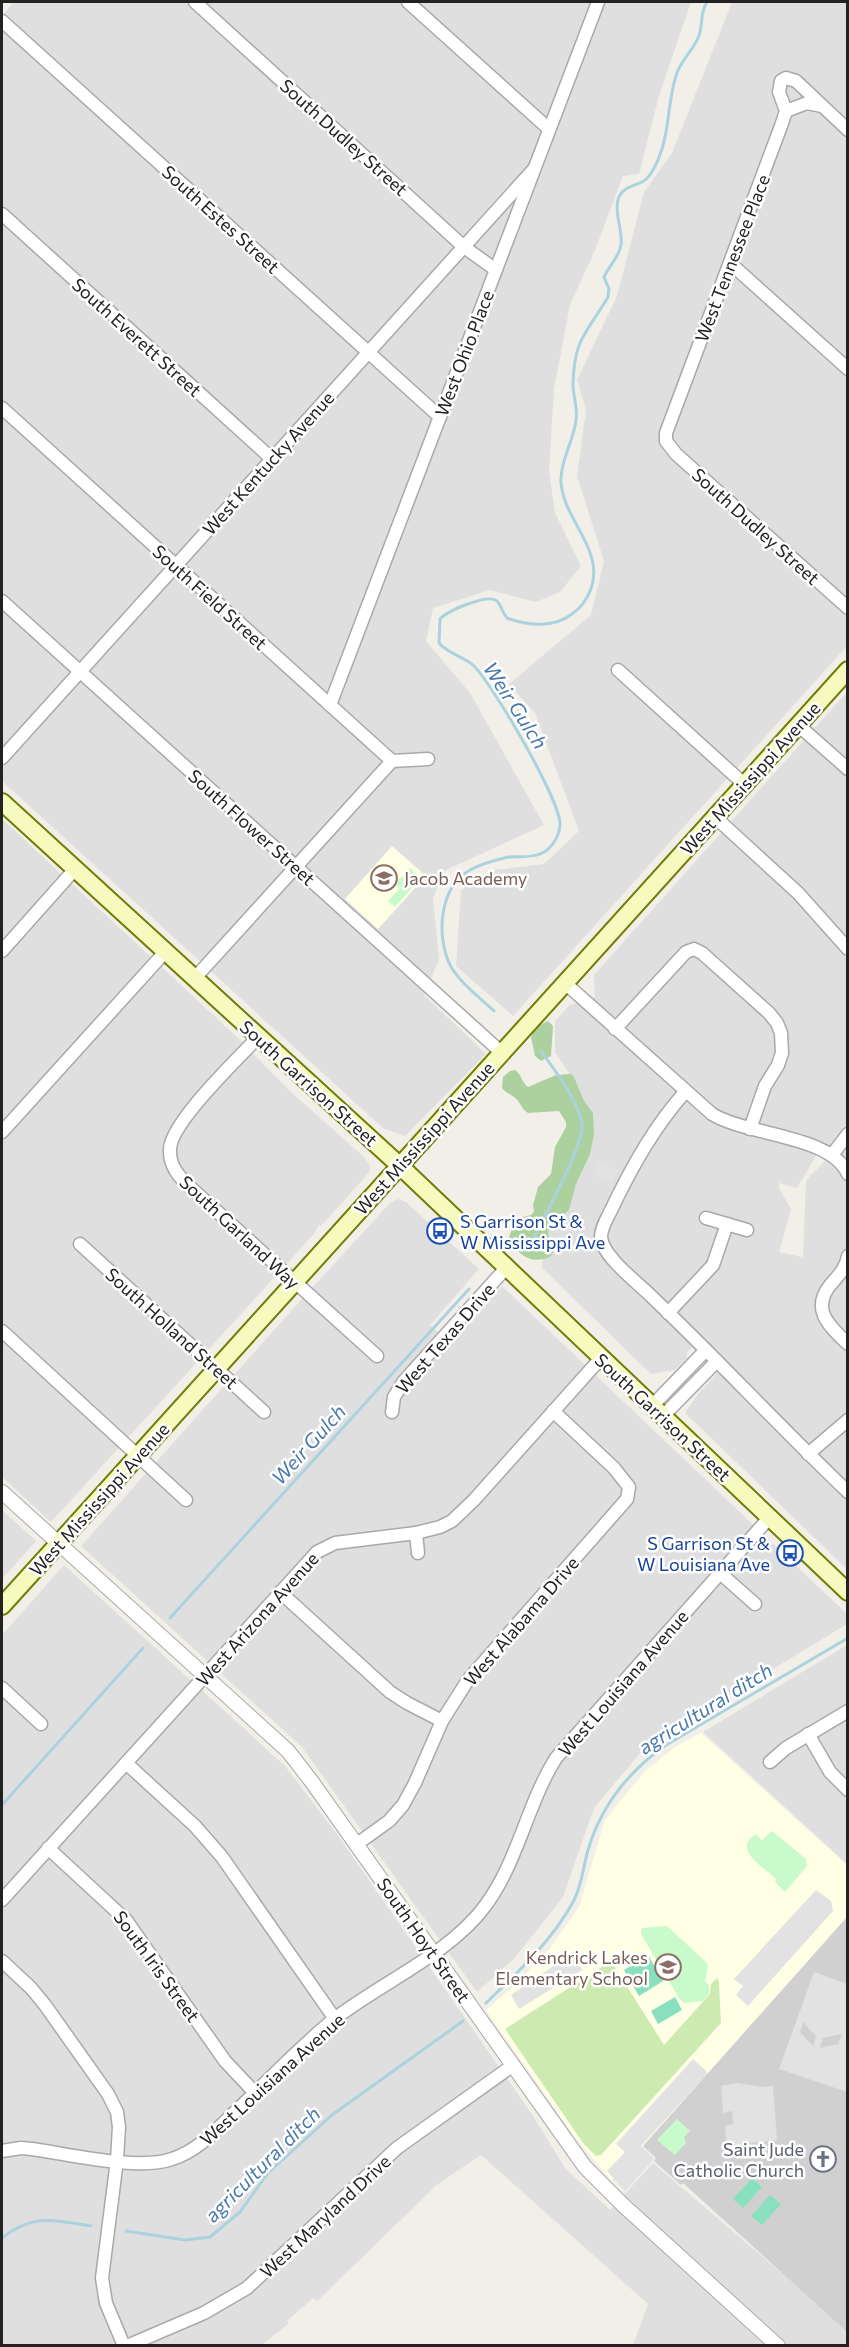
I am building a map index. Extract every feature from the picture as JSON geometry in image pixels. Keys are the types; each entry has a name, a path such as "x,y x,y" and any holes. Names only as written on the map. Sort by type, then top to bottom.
{"main road":[{"name":"West Mississippi Avenue","path":"2,1606 848,670"},
{"name":"South Garrison Street","path":"2,802 399,1165 848,1592"}],"street":[{"name":"South Dudley Street","path":"195,2 465,247 496,270"},
{"path":"408,2 549,129"},
{"name":"West Ohio Place","path":"330,705 598,2"},
{"name":"South Estes Street","path":"2,21 440,417"},
{"name":"West Tennessee Place","path":"666,441 667,426 786,111 779,86 786,78 796,81 822,106"},
{"path":"786,111 807,103 822,106 848,130"},
{"name":"West Kentucky Avenue","path":"2,758 534,169"},
{"name":"South Everett Street","path":"2,214 272,459"},
{"path":"730,263 848,369"},
{"name":"South Field Street","path":"2,408 392,761"},
{"name":"South Dudley Street","path":"666,441 676,454 848,608"},
{"name":"South Flower Street","path":"2,601 502,1053"},
{"path":"618,670 744,784"},
{"path":"798,724 848,769"},
{"path":"194,979 392,761 428,759"},
{"path":"715,817 798,893 848,949"},
{"path":"2,951 75,869"},
{"path":"615,1029 686,952 694,950 702,953 769,1013 782,1033 782,1057 765,1086 750,1129"},
{"path":"2,1132 165,952"},
{"path":"565,983 685,1092 716,1117 750,1129 814,1146 841,1162 848,1174"},
{"name":"South Garland Way","path":"258,1037 178,1126 172,1139 170,1156 175,1171 377,1356"},
{"path":"685,1092 663,1118 635,1163 608,1216 602,1236 603,1244 611,1257 848,1492"},
{"path":"832,1155 848,1134"},
{"path":"706,1218 747,1230"},
{"path":"669,1313 713,1265 727,1224"},
{"name":"South Holland Street","path":"80,1244 264,1412"},
{"path":"848,1256 842,1271 824,1295 822,1305 828,1324 848,1344"},
{"name":"West Texas Drive","path":"392,1412 394,1397 404,1381 506,1268"},
{"path":"2,1331 186,1500"},
{"path":"657,1411 706,1350"},
{"name":"West Arizona Avenue","path":"2,1900 311,1558 329,1545 416,1533 440,1527 459,1515 601,1358"},
{"path":"657,1411 717,1360"},
{"name":"West Alabama Drive","path":"357,1844 389,1821 403,1805 442,1721 474,1672 627,1499 629,1487 618,1471 553,1411"},
{"path":"808,1454 848,1420"},
{"name":"South Hoyt Street","path":"2,1492 288,1751 357,1844 571,2149 601,2185 778,2346"},
{"name":"West Louisiana Avenue","path":"2,2151 32,2149 154,2163 179,2157 201,2144 336,2019 468,1925 490,1899 547,1773 561,1752 769,1518"},
{"path":"416,1533 418,1553"},
{"path":"720,1573 755,1604"},
{"path":"280,1592 390,1692 442,1721"},
{"path":"2,1688 41,1724"},
{"path":"770,1762 808,1734 848,1711"},
{"path":"808,1734 830,1772 848,1790"},
{"path":"126,1763 211,1843 336,2019"},
{"name":"South Iris Street","path":"48,1848 126,1920 225,2061 255,2093"},
{"path":"2,1961 36,1994 111,2099 119,2121 117,2160 102,2278 106,2303 125,2346"},
{"name":"West Maryland Drive","path":"125,2346 204,2313 247,2288 397,2148 512,2066"}],"shaded area":[{"path":"14,2 691,2 659,96 639,174 623,176 595,250 570,305 554,389 549,471 555,513 581,566 560,592 536,602 490,590 433,608 426,641 470,693 544,825 444,871 433,899 439,960 424,995 486,1054 405,1136 383,1128 2,781 2,15"},
{"path":"732,2 847,2 847,646 513,1016 456,966 461,890 496,870 544,864 579,831 535,713 509,684 591,615 604,561 577,476 586,410 577,380 617,296 644,192 672,153"},
{"path":"847,692 847,1569 685,1413 698,1394 723,1367 698,1342 687,1352 687,1359 674,1370 651,1374 542,1268 545,1233 577,1164 573,1079 555,1052 555,1021 570,1005 595,997 594,975","holes":["820,1149 831,1155 806,1180 803,1257 779,1252 791,1209 779,1188 779,1183 797,1188"]},
{"path":"2,819 238,1038 292,1093 364,1157 370,1167 369,1172 321,1226 319,1225 313,1235 51,1522 2,1477"},
{"path":"392,846 426,876 378,929 345,899"},
{"path":"600,1161 618,1170 611,1184 594,1175"},
{"path":"398,1199 406,1202 479,1269 430,1325 452,1344 502,1286 847,1614 847,1624 641,1752 594,1808 563,1897 514,1959 477,1992 302,1747 81,1546 293,1309 390,1203"},
{"path":"2,1510 36,1541 2,1579"},
{"path":"64,1565 285,1766 339,1837 533,2116 565,2168 610,2210 653,2163 848,2330 847,2345 633,2345 648,2304 481,2155 438,2184 317,2301 313,2298 287,2321 289,2323 262,2345 2,2346 2,1635"},
{"path":"847,1645 847,1864 703,1732"},
{"name":"Kendrick Lakes Elementary School","path":"701,1733 847,1865 847,1917 684,2102 611,2180 574,2136 486,2010 515,1985 550,1948 579,1907 605,1820 646,1770 678,1745"},
{"path":"816,1890 831,1901 833,1911 748,2006 736,1995 743,1986 734,1979"},
{"path":"847,1917 847,2332 683,2183 681,2185 654,2161 656,2158 643,2146"},
{"path":"573,1953 582,1970 519,2009 511,1995"},
{"path":"814,1972 847,1984 847,2092 779,2069","holes":["803,2022 816,2036 813,2046 800,2032","842,2034 838,2044 820,2048 823,2038"]},
{"path":"693,2059 708,2073 641,2146 654,2159 625,2191 607,2171 625,2152 616,2144"},
{"path":"737,2083 773,2086 777,2140 744,2144 729,2149 727,2147 725,2126 733,2124 732,2111 723,2113 721,2086"}],"green space":[{"path":"410,868 421,878 395,907 388,901 400,888 395,884"},
{"path":"548,1021 553,1026 551,1056 541,1061 535,1056 531,1037 536,1027"},
{"path":"515,1070 528,1087 556,1075 571,1074 584,1101 593,1113 594,1135 590,1154 576,1184 569,1210 549,1228 548,1234 554,1249 553,1253 548,1258 538,1260 523,1255 509,1237 516,1219 531,1215 534,1211 533,1205 538,1187 551,1174 555,1147 566,1127 566,1122 559,1111 528,1113 502,1088 503,1077"},
{"path":"772,1831 806,1859 807,1866 785,1892 775,1882 776,1879 754,1860 748,1851 748,1842 755,1834 762,1840"},
{"path":"667,1926 708,1964 705,1982 709,1985 709,1994 703,2001 684,2003 679,1998 641,1934 642,1928"},
{"path":"648,1955 663,1981 639,1996 624,1970"},
{"path":"611,1961 664,2045 710,1994 711,1984 717,1978 721,2023 601,2155 596,2156 583,2143 505,2029"},
{"path":"675,1997 682,2010 658,2024 651,2011"},
{"path":"677,2119 690,2131 684,2137 686,2143 675,2155 657,2140"},
{"path":"752,2178 762,2187 743,2208 733,2199"},
{"path":"770,2195 781,2204 762,2225 751,2216"}],"waterway":[{"name":"Weir Gulch","path":"494,1011 464,984 450,965 442,927 446,900 460,878 474,868 508,857 533,856 544,852 554,843 560,825 550,792 495,694 473,665 439,643 440,619 468,604 492,599 499,603 507,618 523,623 549,624 565,619 575,612 591,589 594,574 592,561 588,548 568,509 561,482 561,474 576,420 573,384 576,356 583,337 608,297 609,289 604,277 621,245 618,200 625,190 647,178 657,163 665,139 676,76 698,38 702,13 707,2"},
{"name":"Weir Gulch","path":"527,1250 577,1148 582,1123 570,1094 541,1051"},
{"name":"Weir Gulch","path":"170,1618 469,1289"},
{"name":"agricultural ditch","path":"486,2003 533,1956 565,1916 578,1890 588,1850 600,1819 628,1778 666,1745 848,1638"},
{"name":"Weir Gulch","path":"2,1805 143,1648"},
{"name":"agricultural ditch","path":"126,2231 185,2240 210,2237 240,2212 268,2173 332,2115 463,2021"},
{"name":"agricultural ditch","path":"2,2238 24,2225 44,2220 91,2226"}],"place":[{"name":"Jacob Academy","path":"384,878"},
{"name":"S Garrison St & W Mississippi Ave","path":"440,1231"},
{"name":"S Garrison St & W Louisiana Ave","path":"790,1553"},
{"name":"Kendrick Lakes Elementary School","path":"668,1967"},
{"name":"Saint Jude Catholic Church","path":"823,2159"}]}
